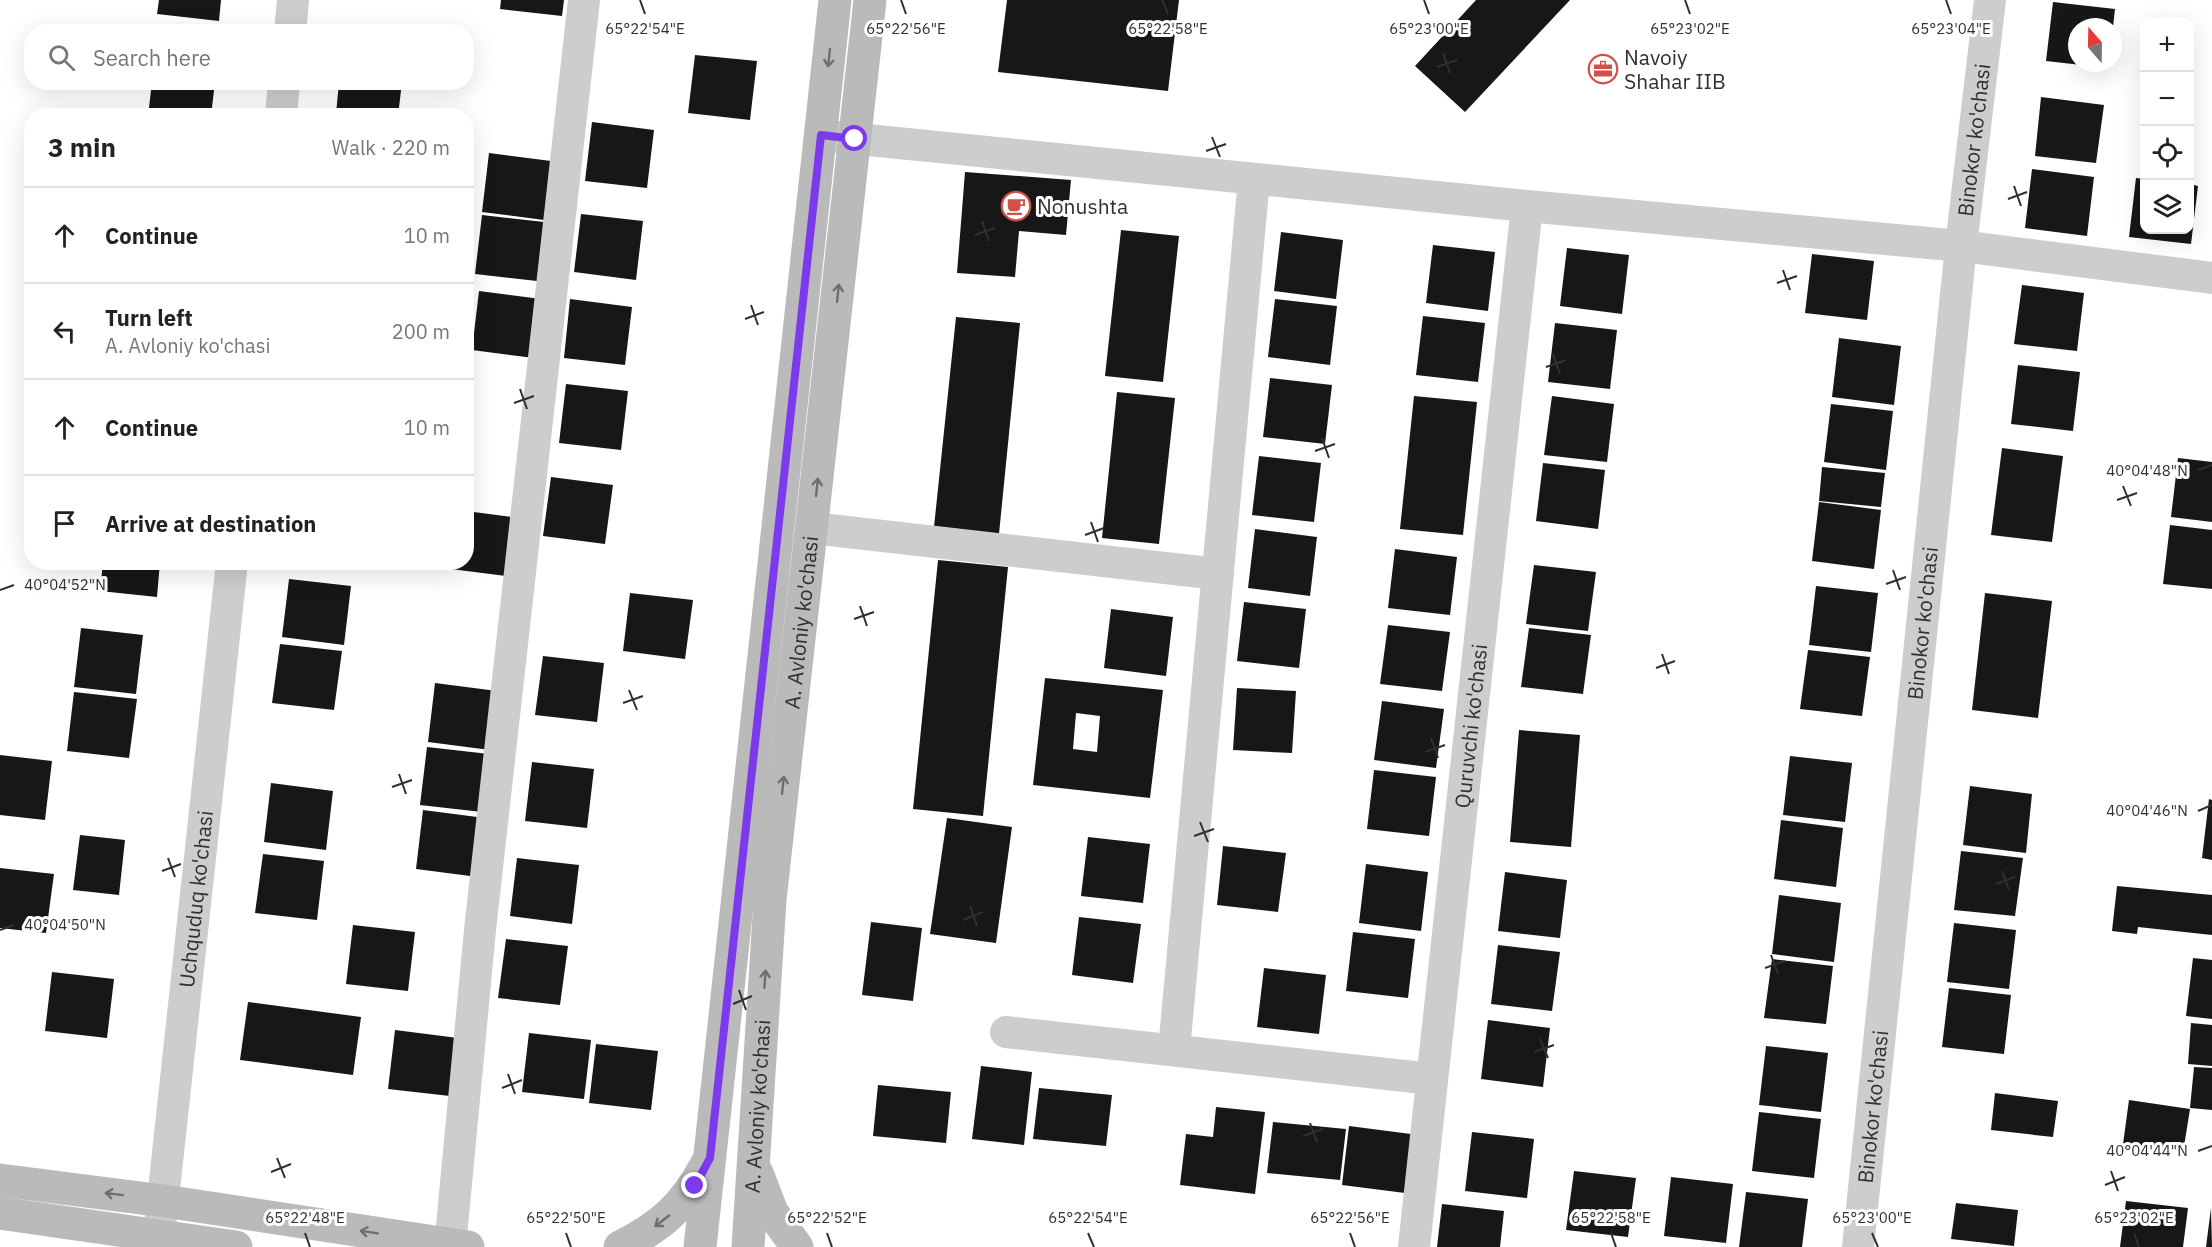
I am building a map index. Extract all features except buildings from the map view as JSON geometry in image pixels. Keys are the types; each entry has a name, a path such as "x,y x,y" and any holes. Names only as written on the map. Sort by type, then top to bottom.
{"main road":[{"name":"A. Avloniy ko'chasi","path":"700,1247 836,0"},
{"name":"A. Avloniy ko'chasi","path":"748,1247 770,900 870,0"},
{"path":"620,1247 644,1235 673,1213 695,1186 710,1158"},
{"path":"753,1164 772,1212 797,1247"},
{"path":"0,1180 164,1201 456,1246"},
{"path":"0,1214 236,1247"}],"street":[{"path":"291,24 293,0"},
{"path":"456,1246 480,930 584,0"},
{"name":"Binokor ko'chasi","path":"1858,1247 1960,246 1990,0"},
{"path":"282,108 283,90"},
{"path":"821,135 1527,206 1960,246 2212,278"},
{"path":"1174,1050 1254,179"},
{"name":"Quruvchi ko'chasi","path":"1414,1247 1527,206"},
{"path":"812,528 1218,573"},
{"name":"Uchquduq ko'chasi","path":"159,1236 231,570"},
{"path":"1006,1032 1432,1079"}],"place":[{"name":"Navoiy Shahar IIB","path":"1603,69"},
{"name":"Nonushta","path":"1016,206"}],"route":[{"path":"695,1186 710,1158 821,135 855,139"}]}
